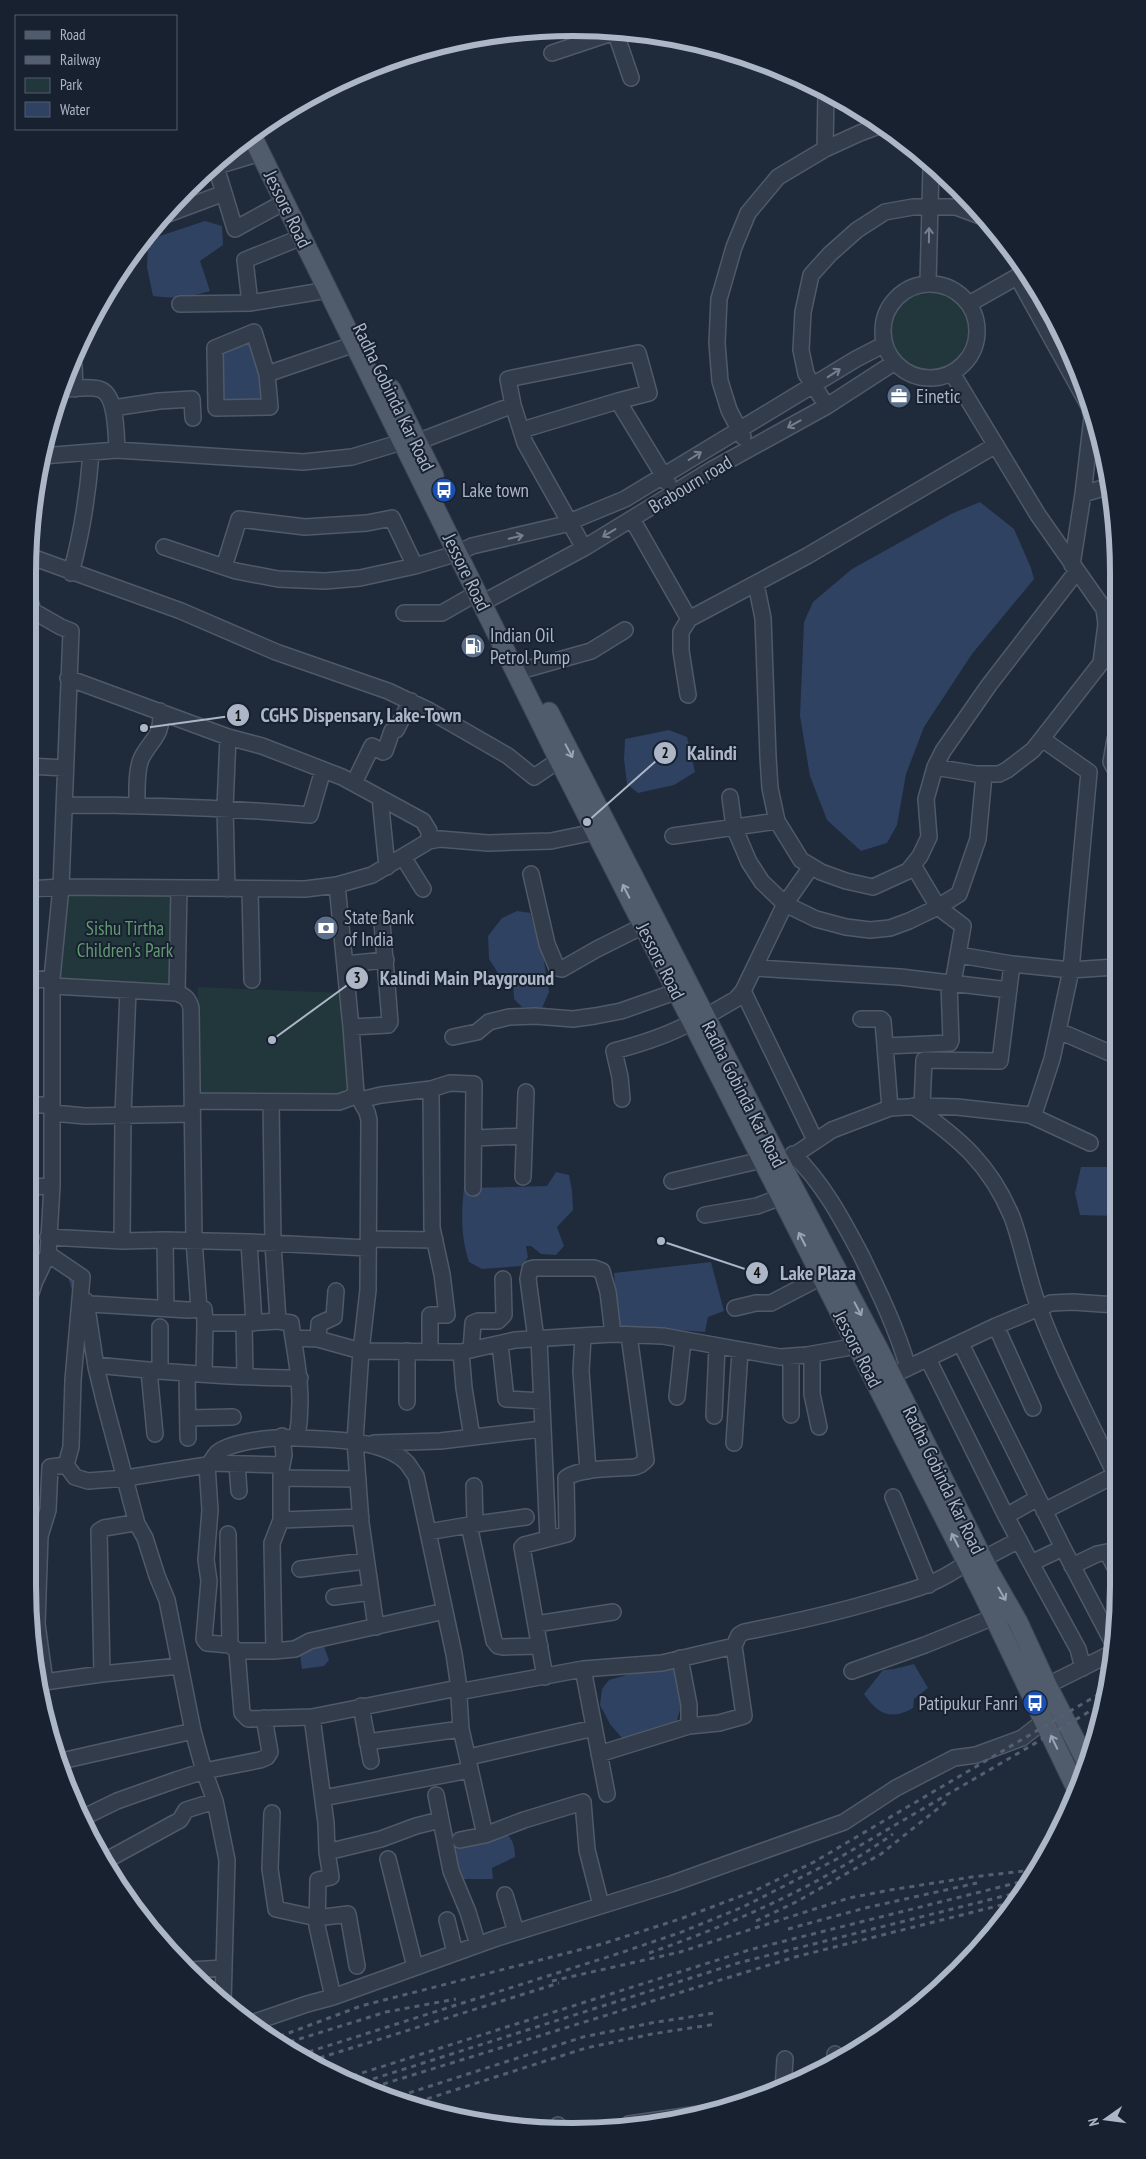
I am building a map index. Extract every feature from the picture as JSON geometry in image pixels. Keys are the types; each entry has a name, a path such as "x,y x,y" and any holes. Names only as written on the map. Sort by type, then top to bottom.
{"main road":[{"name":"Radha Gobinda Kar Road","path":"265,134 485,598"},
{"name":"Jessore Road","path":"254,141 355,344 410,442"},
{"name":"Jessore Road","path":"485,598 521,670 559,760 602,830 643,926 675,992 698,1019 776,1162 781,1198 857,1346 892,1376 978,1567 994,1617 1073,1780"},
{"name":"Radha Gobinda Kar Road","path":"521,670 698,1019"},
{"name":"Radha Gobinda Kar Road","path":"776,1162 892,1376"},
{"name":"Radha Gobinda Kar Road","path":"978,1567 1018,1622 1047,1685 1082,1754"}],"street":[{"path":"552,53 601,37"},
{"path":"617,38 632,78"},
{"path":"825,150 826,100"},
{"path":"750,449 729,410 720,381 717,343 719,299 734,247 748,213 778,177 825,150 873,129"},
{"path":"226,163 260,153"},
{"path":"216,172 234,229 277,206 283,199"},
{"path":"928,283 931,173"},
{"path":"177,211 224,193"},
{"path":"827,406 806,374 801,350 803,312 812,275 830,254 857,230 885,212 930,206 956,207 971,213"},
{"path":"250,303 245,260 302,237"},
{"path":"969,304 1019,275"},
{"path":"928,283 944,285 958,292 969,304 975,316 977,329 976,342 971,354 963,365 952,373 941,377 922,377 904,370 895,362 885,344 883,327 888,310 898,296 912,287 928,283"},
{"path":"180,304 250,303 328,290"},
{"path":"254,332 266,374 270,407 216,408 214,348 254,332"},
{"path":"266,374 355,344"},
{"path":"164,547 236,571 278,579 325,582 360,578 415,566 569,522 625,499 856,359 885,344"},
{"path":"522,430 649,393 638,353 508,379 513,404 525,442 584,548"},
{"name":"Brabourn road","path":"404,613 442,613 485,598 584,548 674,493 827,406 895,362"},
{"path":"935,767 984,775 999,774 1033,750 1100,663 1106,624 1104,609 1038,515 952,373"},
{"path":"69,389 100,389 110,397 113,408 117,450"},
{"path":"113,408 158,401 192,399 193,418"},
{"path":"618,401 674,493"},
{"path":"50,456 117,450 303,462 352,457 410,442 513,404"},
{"path":"756,584 763,618 768,757 770,788 776,821 801,860 821,872 846,882 873,888 908,871 920,856 929,837 926,799 935,767 943,751 1074,568 1090,432"},
{"path":"688,695 680,632 689,619 808,556 996,444"},
{"path":"71,573 82,529 89,488 91,453"},
{"path":"1083,494 1102,488"},
{"path":"224,567 239,519 306,527 367,523 392,518 415,566"},
{"path":"632,519 689,619"},
{"path":"36,559 181,611 276,652 358,679 411,702 508,756 534,777 559,760"},
{"path":"36,613 71,631 61,887 53,982 52,1186 48,1254 36,1279"},
{"path":"521,670 591,651 625,630"},
{"path":"68,678 228,737 262,746 354,783 423,821 428,831 429,841"},
{"path":"354,783 372,746 383,752 385,751 392,731 396,730 411,702"},
{"path":"137,805 141,758 156,739 162,720 160,711"},
{"path":"227,890 225,808 228,737"},
{"path":"1030,1115 1035,1111 1039,1102 1059,1031 1071,970 1089,772 1042,739"},
{"path":"36,766 65,768"},
{"path":"65,805 225,808 310,815 323,770"},
{"path":"730,797 734,827 749,862 762,882 785,904 816,919 846,927 870,930 890,928 938,907 959,894 978,839 984,775"},
{"path":"380,798 387,867"},
{"path":"673,836 776,821"},
{"path":"36,889 61,887 227,890 305,889 337,885 372,875 429,841 440,839 488,843 551,841 602,830"},
{"path":"403,858 422,889"},
{"path":"886,1046 950,1043 951,1040 951,984 959,955 963,926 938,907 913,865"},
{"path":"622,1099 620,1077 614,1051 657,1038 736,1000 756,968 785,904 812,867"},
{"path":"531,874 544,924 547,944 558,968 562,970 596,949 643,926"},
{"path":"337,885 358,1097 367,1112 369,1120 368,1290 361,1351 358,1479 366,1561 376,1627"},
{"path":"176,993 179,888"},
{"path":"250,890 252,980"},
{"path":"351,1027 389,1024 382,923"},
{"path":"959,955 1012,964 1071,970 1110,967"},
{"path":"345,964 386,960"},
{"path":"918,1106 924,1060 1000,1061 1012,964"},
{"path":"756,968 900,977 1009,990"},
{"path":"36,981 128,991 176,993 186,996 191,1008 194,1240 202,1316 204,1374"},
{"path":"122,1241 123,1115 128,991"},
{"path":"743,991 815,1140"},
{"path":"453,1037 476,1032 489,1022 509,1017 535,1016 573,1019 595,1016 621,1011 675,992"},
{"path":"861,1019 881,1019 883,1021 890,1108"},
{"path":"1059,1031 1110,1053"},
{"path":"36,1106 85,1116 123,1115 271,1102 339,1102 350,1098 431,1089 450,1083 474,1084 475,1138 473,1188"},
{"path":"430,1352 430,1315 447,1315 442,1274 432,1228 431,1089"},
{"path":"523,1177 526,1092"},
{"path":"271,1102 273,1244 278,1321"},
{"path":"918,1106 970,1150 992,1178 1012,1218 1039,1308 1110,1461"},
{"path":"672,1181 776,1162 832,1130 890,1108 918,1106 1030,1115 1090,1143"},
{"path":"475,1138 524,1136"},
{"path":"776,1162 807,1167 837,1209 900,1341 892,1376"},
{"path":"36,1187 52,1186"},
{"path":"705,1215 757,1206 781,1198"},
{"path":"48,1237 122,1241 194,1240 273,1244 369,1244 435,1240"},
{"path":"165,1240 166,1308"},
{"path":"245,1376 249,1323 249,1242"},
{"path":"48,1254 82,1277 96,1365 136,1522 145,1538 167,1600 193,1731 215,1801 227,1860 223,1993"},
{"path":"548,1539 542,1401 537,1339 528,1279 530,1269 594,1268 602,1271 608,1292 612,1334"},
{"path":"66,1466 71,1447 73,1380 79,1317 85,1301 82,1277"},
{"path":"735,1308 756,1303 771,1303 821,1277"},
{"path":"472,1438 464,1388 466,1351 473,1323 478,1321 498,1321 504,1315 503,1279"},
{"path":"318,1339 319,1324 334,1317 336,1291"},
{"path":"85,1301 166,1308 249,1323 278,1321 291,1323 300,1378 301,1417 290,1437 284,1455 281,1520 272,1543 274,1651"},
{"path":"892,1376 996,1326 1051,1303 1073,1302 1110,1305"},
{"path":"996,1326 1033,1408"},
{"path":"155,1434 154,1370 160,1327"},
{"path":"293,1338 318,1339 361,1351 430,1352 466,1351 537,1339 612,1334 663,1336 780,1357 812,1354 857,1346"},
{"path":"545,1677 521,1550 524,1545 567,1534 566,1478 588,1471 635,1467 646,1460 629,1335"},
{"path":"582,1337 581,1371 588,1471"},
{"path":"677,1397 683,1340"},
{"path":"500,1344 506,1400 542,1401"},
{"path":"961,1344 1108,1633"},
{"path":"714,1416 717,1346"},
{"path":"407,1351 407,1402"},
{"path":"734,1443 740,1351"},
{"path":"812,1354 812,1394 819,1426"},
{"path":"790,1357 791,1415"},
{"path":"928,1359 1006,1516 1078,1649 1083,1668"},
{"path":"96,1365 186,1375 300,1378"},
{"path":"186,1375 188,1438"},
{"path":"188,1418 234,1417"},
{"path":"445,1611 310,1640 295,1649 274,1651 233,1648 207,1643 204,1639 209,1581 206,1560 210,1510 209,1464 217,1453 237,1444 290,1437 359,1442 440,1441 542,1429"},
{"path":"359,1442 394,1454 406,1462 416,1476 445,1611 458,1690 461,1729 485,1835"},
{"path":"66,1466 75,1476 88,1481 126,1478 209,1464 237,1464 358,1479"},
{"path":"237,1464 239,1491"},
{"path":"36,1593 40,1536 48,1510 50,1467 66,1466"},
{"path":"1006,1516 1110,1476"},
{"path":"474,1486 472,1524 494,1641 498,1646 503,1647 540,1646"},
{"path":"893,1497 929,1585"},
{"path":"281,1520 361,1517"},
{"path":"428,1532 526,1517"},
{"path":"102,1674 99,1531 104,1528 136,1522"},
{"path":"228,1534 233,1648 243,1716 248,1719 312,1717 361,1706 545,1677 583,1669 662,1663 734,1646"},
{"path":"599,1754 689,1726 719,1723 744,1716 734,1646 739,1635 744,1632 825,1616 929,1585 978,1567 1019,1540"},
{"path":"1031,1563 1063,1548"},
{"path":"1072,1566 1097,1554 1107,1552 1110,1557"},
{"path":"300,1569 366,1561"},
{"path":"334,1598 371,1592"},
{"path":"536,1624 612,1612"},
{"path":"852,1671 925,1646 994,1617"},
{"path":"1058,1680 1105,1657"},
{"path":"680,1658 690,1705 689,1726"},
{"path":"45,1681 180,1666"},
{"path":"583,1669 607,1794"},
{"path":"361,1706 371,1760"},
{"path":"312,1717 331,1877 318,1880 316,1918 333,1997"},
{"path":"88,1815 117,1801 204,1771 267,1757 270,1752 264,1718"},
{"path":"259,2021 333,1997 516,1932 671,1884 844,1822 896,1788 946,1762 954,1758 976,1756 1022,1738 1044,1721"},
{"path":"323,1798 470,1763 594,1728"},
{"path":"367,1742 461,1729"},
{"path":"65,1760 193,1731"},
{"path":"436,1795 451,1872 468,1912 478,1945"},
{"path":"110,1858 180,1820 184,1811 215,1801"},
{"path":"460,1840 485,1835 524,1820 583,1802 587,1850 601,1905"},
{"path":"272,1814 270,1869 274,1906 280,1910 316,1918 348,1914 357,1966"},
{"path":"327,1852 381,1839 416,1826 440,1820"},
{"path":"388,1859 415,1967"},
{"path":"505,1895 516,1932"},
{"path":"447,1920 455,1953"},
{"path":"197,1970 224,1968"},
{"path":"784,2079 785,2059"}],"green space":[{"path":"933,293 951,294 969,324 967,342 958,358 947,367 933,370 908,366 893,351 887,335 891,317 912,296"},
{"name":"Sishu Tirtha Children's Park","path":"170,893 172,987 59,982 63,894"},
{"path":"198,987 344,993 349,1087 336,1096 198,1099"}],"water":[{"path":"205,221 222,226 223,245 200,261 210,291 182,297 153,296 147,267 148,245 157,237"},
{"path":"251,337 267,393 261,402 225,404 220,396 219,349"},
{"path":"980,502 1014,529 1034,579 972,654 924,727 906,774 897,825 887,843 861,851 827,820 810,776 800,716 804,622 813,602 852,569 951,514"},
{"path":"669,730 687,737 695,772 674,785 638,793 627,784 624,759 625,739"},
{"path":"517,911 530,913 544,961 549,992 542,1008 522,1007 514,999 513,979 498,973 489,959 488,936 502,918"},
{"path":"1081,1167 1110,1167 1110,1216 1080,1215 1075,1193"},
{"path":"556,1172 569,1175 573,1210 557,1227 564,1246 556,1255 541,1254 531,1246 526,1246 528,1257 522,1266 482,1269 469,1262 462,1226 464,1188 547,1186"},
{"path":"711,1262 724,1311 708,1317 705,1332 618,1326 614,1273"},
{"path":"322,1641 329,1660 324,1666 302,1669 299,1647"},
{"path":"914,1664 928,1688 914,1699 913,1708 891,1715 880,1711 864,1694 883,1670"},
{"path":"661,1665 674,1668 684,1686 683,1700 677,1720 666,1731 631,1740 622,1738 610,1724 600,1705 602,1689 609,1680"},
{"path":"505,1833 513,1844 515,1857 492,1868 493,1879 464,1879 458,1871 455,1850 465,1840"}],"waterway":[{"path":"70,1278 74,1292"}],"railway":[{"path":"281,2036 361,2006 602,1944 680,1919 752,1892 814,1862 1098,1695"},
{"path":"308,2052 620,1953 679,1933 743,1907 837,1859 1095,1708"},
{"path":"756,1921 796,1902 881,1854 946,1802"},
{"path":"649,1953 713,1929 776,1902 836,1870 893,1834"},
{"path":"552,1981 680,1952 849,1898 972,1877 1027,1871"},
{"path":"354,2075 749,1950 1020,1882"},
{"path":"788,1929 865,1908 977,1883"},
{"path":"366,2081 738,1963 1012,1894"},
{"path":"378,2086 795,1957 1005,1904"},
{"path":"319,2058 559,1983"},
{"path":"290,2042 386,2012 456,1999"},
{"path":"403,2095 583,2037 651,2023 715,2013"},
{"path":"422,2100 586,2048 652,2034 716,2024"}],"place":[{"name":"Einetic","path":"899,396"},
{"name":"Lake town","path":"444,490"},
{"name":"Indian Oil Petrol Pump","path":"473,646"},
{"name":"CGHS Dispensary, Lake-Town","path":"144,728"},
{"name":"Kalindi","path":"587,822"},
{"name":"State Bank of India","path":"326,928"},
{"name":"Kalindi Main Playground","path":"272,1040"},
{"name":"Lake Plaza","path":"661,1241"},
{"name":"Patipukur Fanri","path":"1035,1703"}]}
